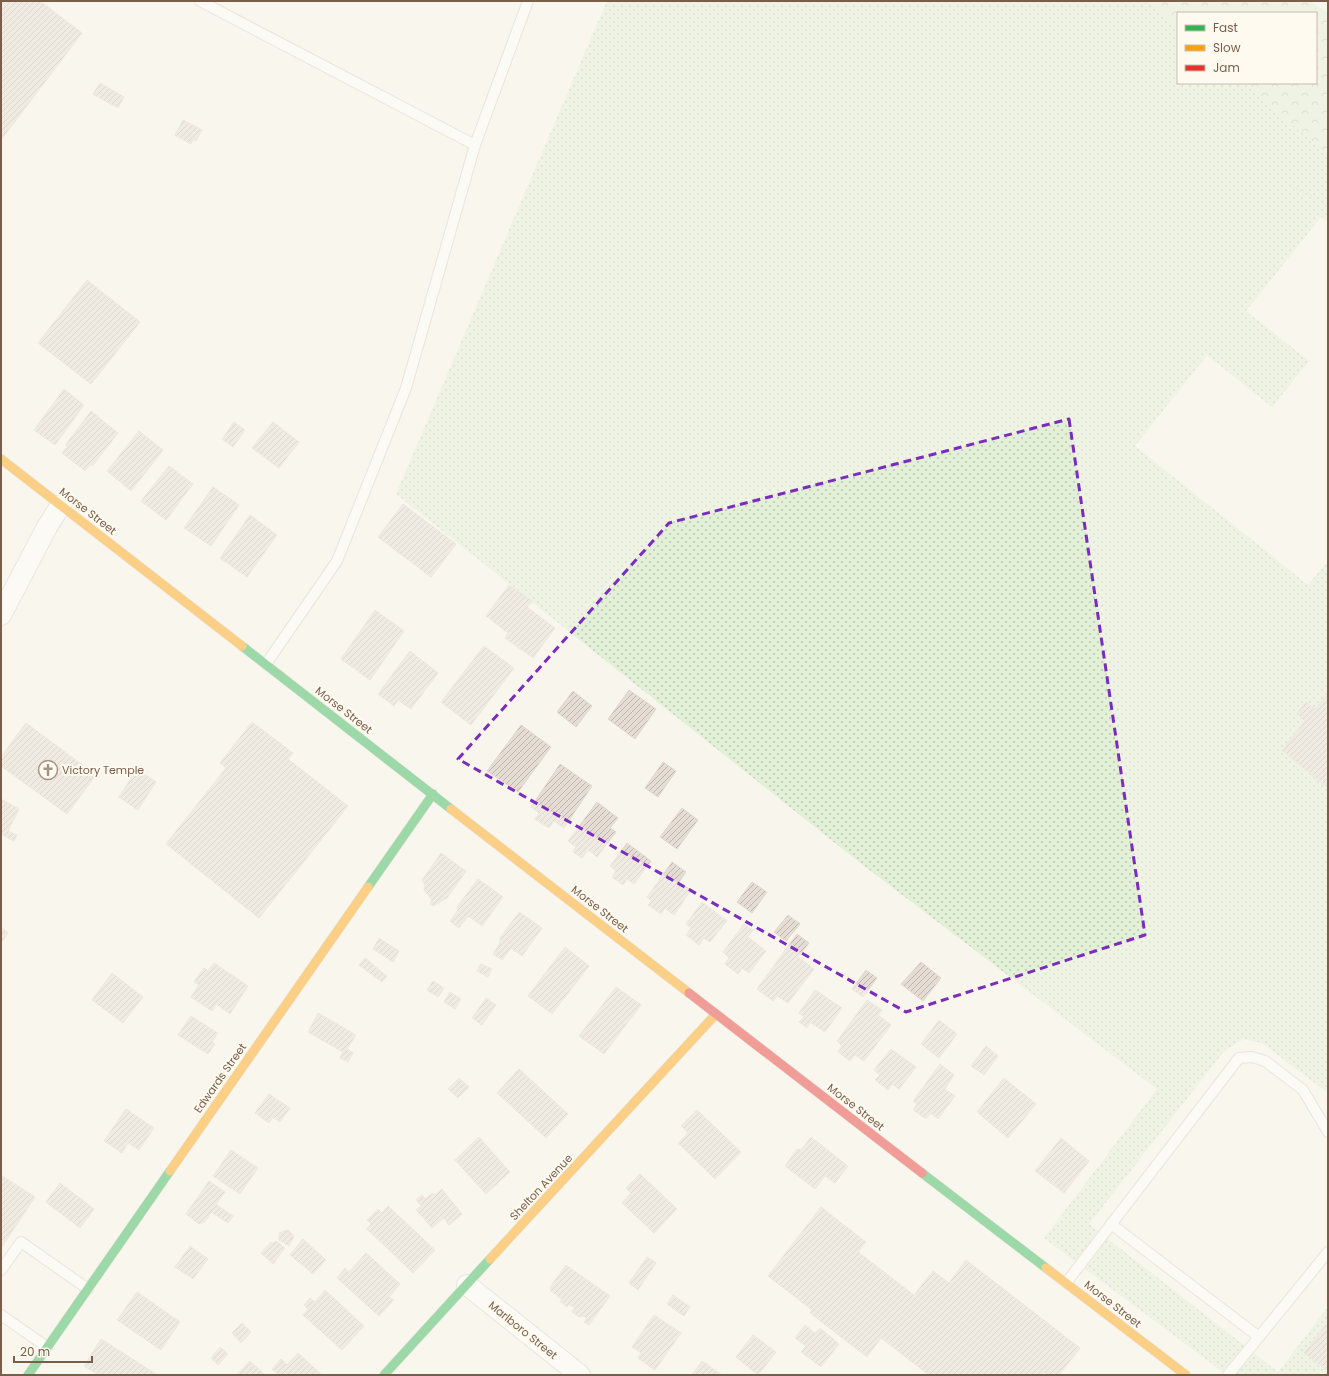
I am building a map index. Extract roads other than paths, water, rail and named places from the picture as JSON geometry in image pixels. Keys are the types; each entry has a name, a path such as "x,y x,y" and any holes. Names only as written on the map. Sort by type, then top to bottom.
{"main road":[{"name":"Morse Street","path":"1,459 716,1014 1186,1375"},
{"name":"Edwards Street","path":"28,1375 433,794"},
{"name":"Shelton Avenue","path":"384,1375 716,1014"}],"street":[{"path":"1,615 47,527 61,506"},
{"name":"Marlboro Street","path":"467,1285 580,1375"}],"lane":[{"path":"200,1 475,145"},
{"path":"266,664 336,560 406,388 475,145 528,1"},
{"path":"1066,1283 1239,1058 1252,1057 1265,1061 1303,1090 1328,1132"},
{"path":"1111,1224 1259,1337"},
{"path":"1,1270 21,1242 88,1289"},
{"path":"1228,1375 1328,1252"},
{"path":"1,1316 47,1347"}],"place":[{"name":"Victory Temple","path":"48,770"}]}
